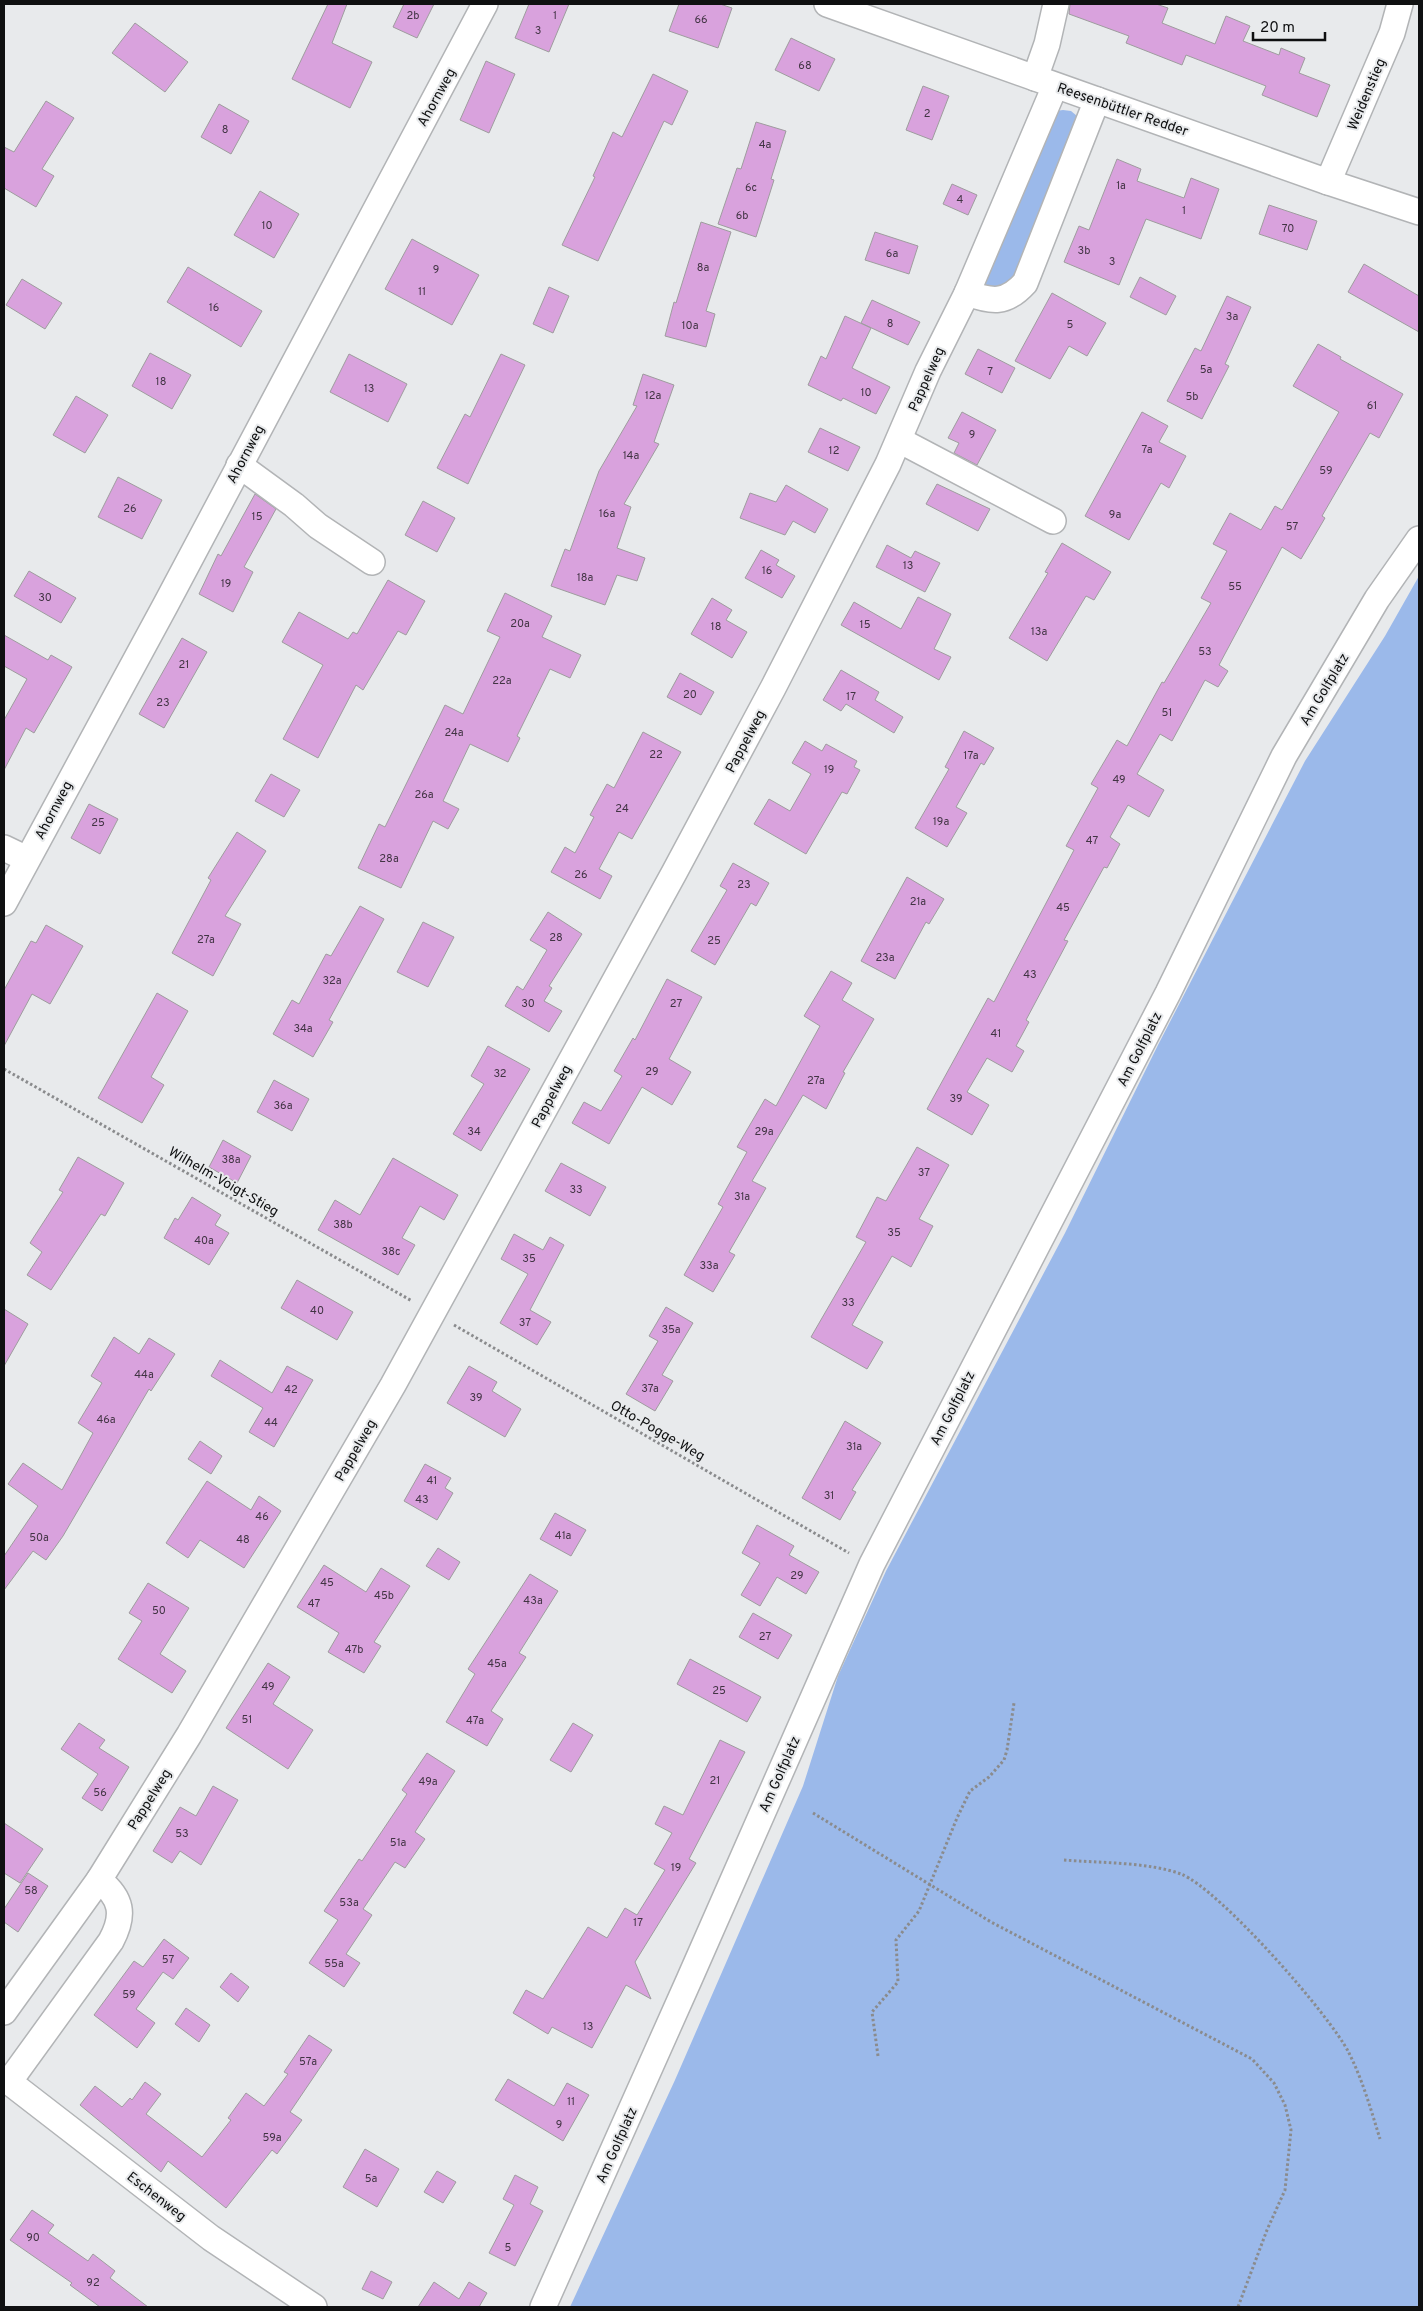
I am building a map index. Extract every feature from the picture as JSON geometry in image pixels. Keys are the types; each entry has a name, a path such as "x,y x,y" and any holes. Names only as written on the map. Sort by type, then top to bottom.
{"street":[{"name":"Ahornweg","path":"4,903 485,4"},
{"name":"Reesenbüttler Redder","path":"827,4 1328,182 1419,212"},
{"name":"Pappelweg","path":"4,2012 99,1880 189,1735 393,1385 740,752 863,514 899,440 928,371 967,293 1045,82 1047,44 1056,4"},
{"name":"Weidenstieg","path":"1328,182 1392,33 1400,4"},
{"path":"967,293 984,299 1002,300 1015,294 1025,283 1097,100"},
{"path":"899,440 1052,521"},
{"path":"239,465 294,505 318,526 372,562"},
{"name":"Am Golfplatz","path":"543,2307 872,1564 1168,993 1284,756 1377,599 1419,539"},
{"path":"4,848 27,859"},
{"path":"6,2080 111,1941 118,1928 120,1915 117,1898 99,1880"},
{"name":"Eschenweg","path":"6,2080 212,2238 314,2307"}],"path":[{"name":"Wilhelm-Voigt-Stieg","path":"4,1069 433,1312"},
{"name":"Otto-Pogge-Weg","path":"433,1312 846,1551 872,1564"},
{"path":"878,2056 872,2012 898,1982 896,1940 919,1911 970,1790 989,1777 1004,1760 1014,1703"},
{"path":"813,1813 991,1922 1252,2059 1274,2083 1285,2105 1291,2130 1285,2190 1267,2230 1238,2307"},
{"path":"1064,1860 1155,1867 1182,1875 1203,1888 1261,1944 1303,1991 1348,2052 1368,2098 1380,2139"}],"shaded area":[{"path":"1056,111 1071,111 1077,116 1078,126 1017,280 1004,293 984,286"},
{"path":"1419,576 1419,2307 570,2307 675,2080 803,1786 838,1676 886,1571 1065,1233 1158,1045 1305,761 1385,636"}],"building":[{"path":"328,4 347,4 332,43 372,62 350,108 292,79"},
{"path":"404,4 434,4 417,38 393,27"},
{"path":"529,4 569,4 549,52 515,38"},
{"path":"679,4 720,4 732,8 718,48 669,31"},
{"path":"1070,4 1156,4 1168,8 1162,23 1215,44 1226,16 1250,26 1243,41 1279,55 1281,48 1305,58 1299,73 1330,85 1317,117 1262,95 1266,86 1186,55 1182,65 1126,43 1129,36 1069,14"},
{"path":"135,23 188,62 165,92 112,53"},
{"path":"791,38 835,59 819,91 775,70"},
{"path":"486,61 515,74 489,133 460,120"},
{"path":"653,74 688,91 672,125 664,121 598,261 562,245 595,177 593,176 613,132 622,137"},
{"path":"923,86 949,96 932,140 906,130"},
{"path":"46,101 74,118 42,169 54,176 36,207 4,188 4,147 14,152"},
{"path":"219,104 249,121 231,154 201,137"},
{"path":"756,122 786,131 771,179 774,180 756,237 718,224 737,168 741,169"},
{"path":"1117,159 1141,169 1137,181 1184,198 1191,178 1219,189 1201,239 1146,219 1119,285 1064,262 1079,226 1089,230"},
{"path":"952,184 977,195 968,215 943,204"},
{"path":"260,191 299,214 274,258 234,235"},
{"path":"1269,205 1317,221 1307,250 1259,234"},
{"path":"701,222 731,232 706,311 715,314 706,347 665,336 674,302 676,303"},
{"path":"875,232 918,246 909,274 865,260"},
{"path":"412,239 479,275 452,325 385,289"},
{"path":"1364,264 1419,296 1419,332 1348,292"},
{"path":"188,267 262,311 241,347 167,302"},
{"path":"1140,277 1176,296 1166,315 1130,297"},
{"path":"22,279 62,303 45,329 6,305"},
{"path":"549,287 569,296 553,333 533,324"},
{"path":"1052,293 1106,323 1087,356 1069,346 1050,379 1015,361"},
{"path":"1227,296 1251,307 1225,364 1229,366 1202,419 1167,401 1195,348 1201,351"},
{"path":"872,300 920,322 908,345 861,323"},
{"path":"845,316 871,328 852,368 890,387 876,414 843,398 841,401 808,385 821,356 826,359"},
{"path":"1318,344 1341,357 1340,359 1403,394 1379,438 1370,433 1322,516 1325,518 1301,559 1282,547 1219,665 1228,671 1218,687 1205,680 1172,741 1160,734 1137,774 1164,790 1149,817 1128,805 1110,837 1120,844 1107,868 1104,867 1064,940 1068,941 1026,1020 1029,1022 1016,1046 1024,1051 1012,1072 987,1058 967,1092 989,1105 972,1135 927,1109 988,998 994,1002 1074,850 1066,846 1098,788 1091,784 1117,740 1127,746 1162,682 1164,683 1211,603 1201,598 1227,551 1213,544 1230,513 1261,530 1275,506 1282,510 1339,412 1293,386"},
{"path":"978,349 1015,368 1002,393 965,374"},
{"path":"150,353 191,375 172,409 132,386"},
{"path":"349,354 407,384 388,422 330,392"},
{"path":"501,354 525,365 468,484 437,468 465,414 470,417"},
{"path":"643,374 674,385 654,442 659,444 624,504 631,507 617,548 645,558 637,581 617,575 605,605 551,586 565,549 570,551 599,471 637,406 633,405"},
{"path":"76,396 108,415 85,453 53,435"},
{"path":"962,412 996,430 977,465 954,453 959,443 948,438"},
{"path":"1142,412 1168,426 1159,442 1186,456 1169,488 1161,483 1129,540 1085,516"},
{"path":"820,428 860,447 848,471 808,452"},
{"path":"118,477 162,500 142,539 98,517"},
{"path":"937,484 990,509 978,531 926,504"},
{"path":"786,485 828,509 815,533 793,521 785,535 740,518 750,493 776,502"},
{"path":"255,494 276,509 244,567 253,572 233,612 199,594 218,554 221,556"},
{"path":"423,501 455,518 437,552 405,535"},
{"path":"1062,543 1111,572 1094,600 1086,596 1047,661 1009,638 1048,573 1045,572"},
{"path":"887,545 911,558 915,551 940,563 925,592 876,567"},
{"path":"761,550 779,560 776,565 795,576 782,598 745,578"},
{"path":"29,571 76,598 61,623 14,596"},
{"path":"388,580 425,601 406,635 398,631 363,690 356,685 318,758 283,739 323,665 282,642 299,612 348,639 353,632 357,634"},
{"path":"505,593 552,616 542,637 581,655 570,678 550,669 517,736 520,738 508,762 470,744 443,801 459,809 448,829 433,821 401,888 358,868 379,824 385,827 445,705 463,714 500,637 487,631"},
{"path":"918,597 951,614 934,649 951,657 939,680 841,625 854,602 901,629"},
{"path":"712,598 732,610 726,620 747,632 732,658 691,634"},
{"path":"4,635 48,660 51,655 72,667 34,733 26,728 4,770 4,720 27,679 4,666"},
{"path":"182,638 207,652 164,728 139,714"},
{"path":"841,670 879,692 875,700 903,717 894,733 846,704 841,711 823,700"},
{"path":"680,673 714,692 701,715 667,697"},
{"path":"964,731 994,748 984,765 981,763 956,807 967,813 947,847 915,828 949,769 945,767"},
{"path":"643,732 681,752 632,839 619,832 599,869 612,876 600,899 551,872 565,847 575,853 594,817 590,815 607,784 614,788"},
{"path":"805,741 822,751 826,744 857,761 854,767 860,770 847,794 842,792 806,854 754,824 769,799 790,811 811,774 792,763"},
{"path":"271,774 300,790 284,817 255,801"},
{"path":"89,804 118,819 100,854 71,838"},
{"path":"237,832 266,851 225,916 241,924 213,976 172,953 211,880 208,878"},
{"path":"733,863 769,883 756,906 751,903 715,965 691,951 727,890 720,886"},
{"path":"907,877 944,899 929,924 926,922 895,979 861,961"},
{"path":"360,906 384,919 329,1020 333,1022 313,1057 273,1034 292,1000 299,1004 326,954 331,956"},
{"path":"548,912 582,934 549,986 552,988 544,1001 562,1011 549,1032 505,1006 517,986 523,990 547,950 530,940"},
{"path":"423,922 454,937 428,987 397,972"},
{"path":"46,925 83,946 50,1004 32,994 4,1046 4,990 31,941 36,943"},
{"path":"831,971 852,983 842,1000 874,1019 843,1072 845,1073 826,1109 803,1095 752,1181 766,1188 729,1252 735,1255 713,1292 684,1275 723,1207 718,1204 747,1152 737,1147 765,1099 776,1106 820,1026 804,1016"},
{"path":"667,979 702,997 669,1059 691,1072 672,1105 642,1087 609,1144 572,1123 584,1102 601,1111 622,1076 614,1071 633,1038 635,1040"},
{"path":"157,993 188,1011 151,1077 164,1085 142,1123 98,1098"},
{"path":"488,1046 530,1069 481,1151 453,1134 484,1084 471,1076"},
{"path":"274,1080 309,1099 292,1131 257,1112"},
{"path":"223,1140 251,1156 237,1183 209,1167"},
{"path":"917,1147 949,1165 919,1219 933,1226 911,1267 892,1256 852,1325 883,1342 867,1369 811,1337 866,1242 856,1237 877,1197 886,1201"},
{"path":"78,1157 124,1183 105,1216 101,1214 51,1290 27,1275 42,1252 30,1243 63,1192 59,1190"},
{"path":"393,1158 458,1195 444,1220 420,1206 402,1238 415,1245 398,1275 318,1230 335,1200 360,1215"},
{"path":"561,1163 606,1187 590,1216 545,1191"},
{"path":"192,1197 221,1215 215,1225 229,1233 209,1265 164,1238 175,1218 178,1220"},
{"path":"514,1234 543,1250 550,1237 564,1245 530,1310 551,1322 537,1345 500,1323 528,1274 501,1259"},
{"path":"297,1280 353,1312 337,1340 281,1308"},
{"path":"666,1307 693,1323 662,1375 673,1381 655,1411 626,1394 658,1341 649,1336"},
{"path":"4,1309 28,1324 4,1366"},
{"path":"114,1337 139,1354 149,1338 175,1354 151,1391 149,1389 63,1536 46,1560 33,1551 4,1590 4,1556 38,1506 8,1484 23,1463 62,1490 93,1433 78,1423 102,1383 91,1376"},
{"path":"220,1360 272,1393 287,1366 313,1380 274,1447 249,1432 263,1408 211,1376"},
{"path":"469,1366 497,1382 492,1391 521,1409 505,1437 447,1403"},
{"path":"845,1421 881,1443 852,1490 856,1492 840,1520 802,1498"},
{"path":"200,1441 222,1456 211,1474 188,1459"},
{"path":"425,1464 451,1478 445,1488 453,1493 437,1520 404,1501"},
{"path":"207,1481 251,1510 259,1496 281,1511 244,1568 200,1540 188,1558 166,1543"},
{"path":"555,1513 586,1530 571,1556 540,1539"},
{"path":"757,1525 794,1546 789,1555 819,1572 806,1594 777,1577 760,1606 741,1595 760,1563 742,1553"},
{"path":"438,1548 460,1562 449,1580 426,1566"},
{"path":"324,1565 366,1592 381,1568 410,1586 374,1642 381,1646 364,1673 328,1652 339,1633 297,1607"},
{"path":"530,1574 558,1591 519,1653 526,1657 491,1711 503,1719 487,1746 446,1722 475,1674 468,1669"},
{"path":"148,1583 189,1608 160,1654 186,1671 172,1693 118,1659 142,1621 129,1613"},
{"path":"753,1613 792,1635 778,1659 739,1637"},
{"path":"690,1659 761,1697 747,1722 677,1684"},
{"path":"268,1663 290,1677 273,1704 313,1730 288,1769 226,1728"},
{"path":"79,1723 105,1740 99,1748 129,1767 102,1811 82,1798 98,1774 61,1749"},
{"path":"573,1723 593,1735 571,1772 550,1760"},
{"path":"720,1740 745,1752 689,1859 696,1863 635,1962 651,1999 626,1985 592,2048 552,2027 548,2034 513,2013 526,1990 543,1999 588,1927 607,1938 625,1908 637,1915 665,1870 654,1864 672,1833 655,1824 664,1806 683,1815"},
{"path":"427,1753 455,1771 415,1832 425,1839 405,1868 395,1862 363,1909 372,1915 346,1954 360,1963 344,1987 309,1963 338,1920 324,1911 359,1859 362,1861 407,1794 402,1790"},
{"path":"213,1786 238,1800 201,1865 180,1851 172,1863 153,1851 180,1807 196,1816"},
{"path":"4,1823 43,1849 20,1883 4,1873"},
{"path":"28,1873 48,1886 18,1932 4,1922 4,1909"},
{"path":"164,1939 189,1958 173,1979 163,1972 136,2009 155,2023 137,2048 94,2015 134,1961 143,1967"},
{"path":"231,1973 249,1987 238,2002 220,1987"},
{"path":"186,2008 210,2025 199,2042 175,2024"},
{"path":"309,2035 332,2050 290,2112 302,2120 277,2154 272,2150 226,2208 168,2161 161,2172 80,2105 95,2086 122,2107 130,2098 132,2100 145,2082 161,2094 146,2114 202,2157 231,2120 228,2118 246,2093 264,2106 288,2074 284,2072"},
{"path":"508,2079 554,2106 567,2083 589,2095 563,2141 495,2100"},
{"path":"365,2149 399,2169 377,2207 343,2187"},
{"path":"437,2171 456,2182 443,2203 424,2192"},
{"path":"515,2175 538,2187 530,2204 543,2211 515,2266 489,2253 514,2205 503,2199"},
{"path":"32,2210 54,2225 48,2233 88,2261 93,2254 115,2271 110,2278 148,2307 100,2307 70,2285 72,2283 10,2240"},
{"path":"371,2271 392,2282 383,2299 362,2289"},
{"path":"434,2282 459,2299 469,2282 487,2293 479,2307 418,2307"}]}
